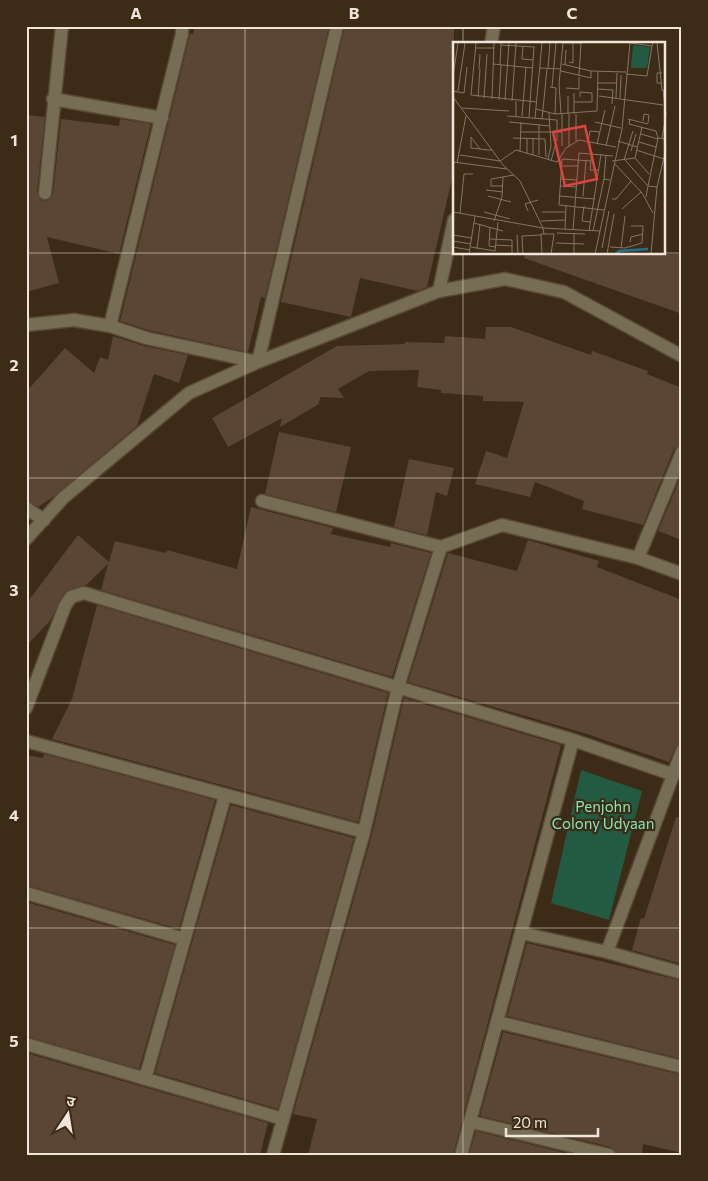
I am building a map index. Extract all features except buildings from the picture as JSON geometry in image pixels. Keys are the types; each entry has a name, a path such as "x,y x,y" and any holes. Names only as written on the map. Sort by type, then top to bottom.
{"street":[{"path":"45,193 53,99 62,26"},
{"path":"258,362 337,26"},
{"path":"491,42 494,26"},
{"path":"110,326 182,34 177,27"},
{"path":"53,99 162,118"},
{"path":"438,291 453,224"},
{"path":"26,539 63,498 189,393 258,362 438,291 505,280 564,292 682,356"},
{"path":"26,325 74,320 110,326 146,338 258,362"},
{"path":"638,558 682,452"},
{"path":"262,501 441,547 502,525 638,558 682,574"},
{"path":"26,508 44,520"},
{"path":"273,1155 364,832 398,687 441,547"},
{"path":"26,708 64,606 71,597 84,593 573,740 674,774"},
{"path":"461,1155 472,1122 573,740"},
{"path":"26,741 364,832"},
{"path":"607,952 682,751"},
{"path":"145,1079 225,796"},
{"path":"26,894 184,939"},
{"path":"521,933 607,952 682,972"},
{"path":"498,1022 682,1067"},
{"path":"26,1044 283,1119"},
{"path":"472,1122 608,1155"}],"green space":[{"name":"Penjohn Colony Udyaan","path":"581,770 642,791 609,920 551,903"}]}
